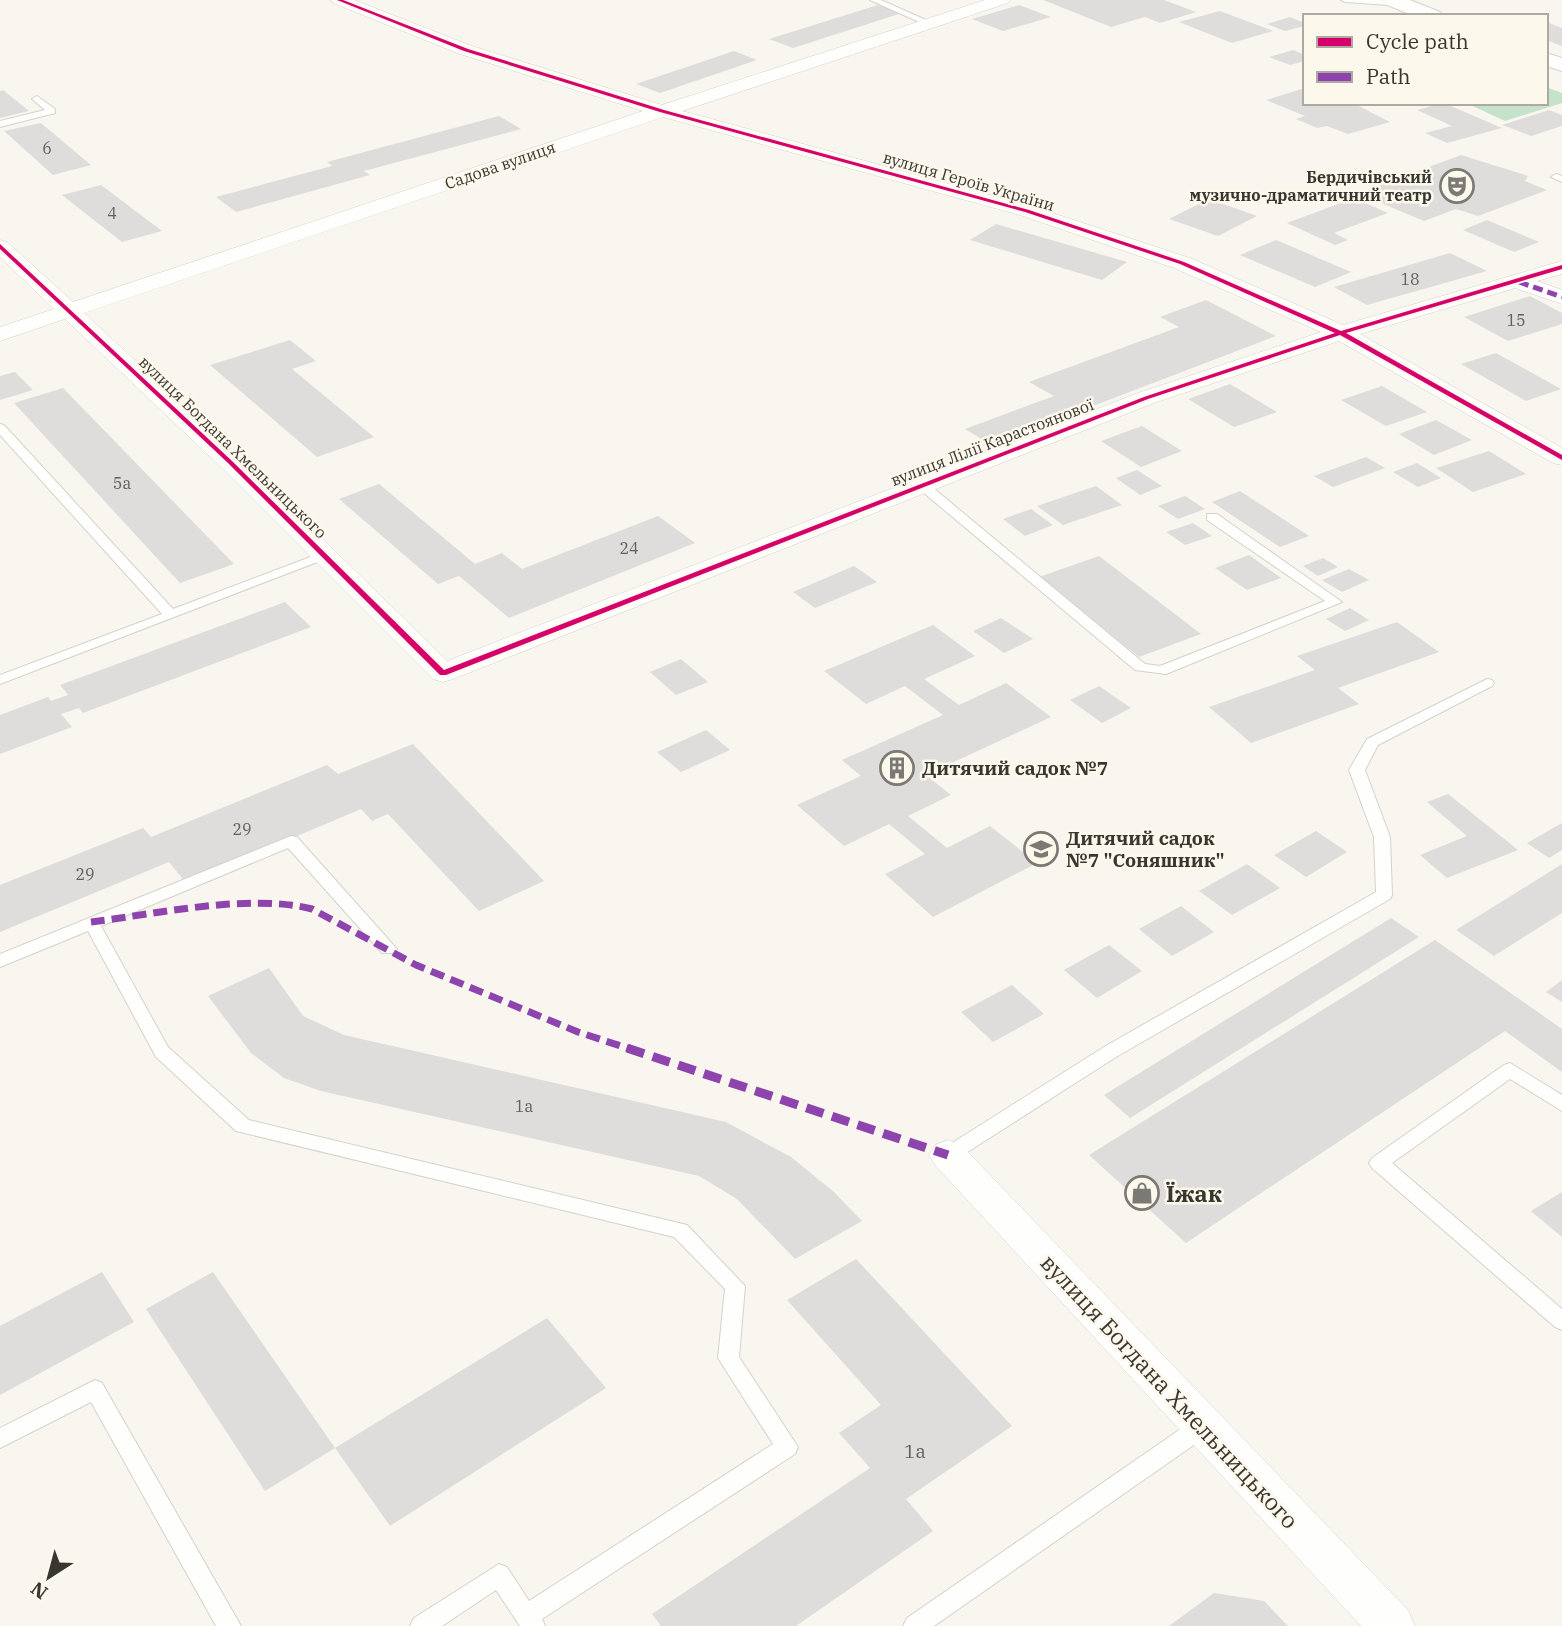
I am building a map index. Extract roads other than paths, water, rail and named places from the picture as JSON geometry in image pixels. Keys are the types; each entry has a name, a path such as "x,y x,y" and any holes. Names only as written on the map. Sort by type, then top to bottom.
{"street":[{"name":"вулиця Героїв України","path":"340,0 466,50 662,111 1027,211 1182,263 1341,333 1562,458"},
{"name":"Садова вулиця","path":"0,334 662,111 1002,0"},
{"path":"1398,2 1428,14"},
{"name":"вулиця Богдана Хмельницького","path":"0,246 326,556 443,673"},
{"name":"вулиця Лілії Карастоянової","path":"443,673 1146,398 1341,333 1562,267"},
{"path":"1516,281 1562,298"},
{"name":"вулиця Богдана Хмельницького","path":"948,1156 1392,1626"}],"lane":[{"path":"874,0 931,24"},
{"path":"1345,0 1398,2"},
{"path":"0,124 52,111 37,99"},
{"path":"0,428 171,615"},
{"path":"922,485 1140,667 1161,671 1335,602 1212,517"},
{"path":"0,680 326,556"},
{"path":"948,1156 1110,1052 1384,895 1382,837 1357,770 1372,742 1487,683"},
{"path":"0,961 91,922 174,892 291,841 388,949"},
{"path":"91,922 162,1052 243,1126 680,1231 735,1286 728,1357 787,1447 529,1621 499,1575 422,1626"},
{"path":"1562,1104 1510,1070 1379,1163 1562,1321"},
{"path":"0,1439 95,1389 229,1626"},
{"path":"915,1626 1203,1426"}],"place":[{"name":"Бердичівський музично-драматичний театр","path":"1457,186"},
{"name":"Дитячий садок №7","path":"897,768"},
{"name":"Дитячий садок №7 \"Соняшник\"","path":"1041,849"},
{"name":"Їжак","path":"1142,1193"}]}
